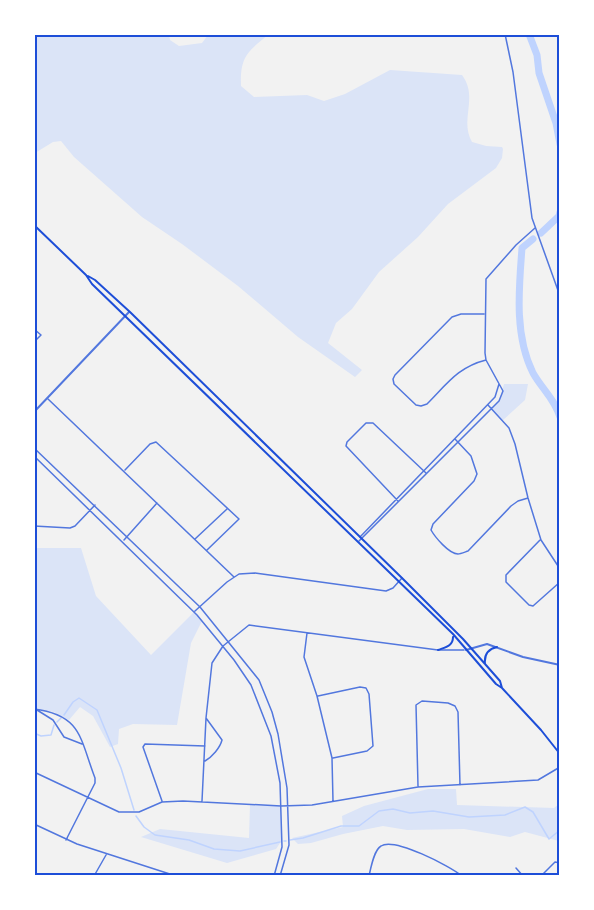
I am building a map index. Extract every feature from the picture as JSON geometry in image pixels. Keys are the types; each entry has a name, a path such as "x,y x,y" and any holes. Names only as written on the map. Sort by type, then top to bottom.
{"main road":[{"path":"34,225 130,312 361,537 463,639 500,681 502,688"},
{"path":"86,274 92,284 453,634 560,754"},
{"path":"438,650 452,643 453,634"},
{"path":"485,664 487,652 497,647"}],"street":[{"path":"505,34 513,72 535,228 560,296"},
{"path":"358,540 499,401 503,391 486,360 486,279 516,245 535,228"},
{"path":"34,412 130,312"},
{"path":"485,314 461,314 452,317 395,375 394,384 416,405 421,406 427,404 468,365 486,360"},
{"path":"34,329 41,335 34,342"},
{"path":"361,537 396,498 488,405 495,397 499,383"},
{"path":"48,398 234,577"},
{"path":"488,405 509,428 541,540 560,569"},
{"path":"399,501 348,451 347,442 366,423 373,423 426,473"},
{"path":"454,439 471,456 477,474 474,481 433,524 431,530 434,536 454,554 468,551 511,506 528,498"},
{"path":"124,471 150,444 156,442 228,508 238,519 207,550"},
{"path":"34,448 173,579 200,607 259,680 272,712 285,768 288,854 280,876"},
{"path":"34,456 194,612 223,646 251,685 264,714 274,749 281,806 282,847 274,876"},
{"path":"123,541 158,502"},
{"path":"34,526 70,528 75,526 95,504"},
{"path":"195,539 228,508"},
{"path":"541,540 506,575 506,582 529,605 533,606 560,582"},
{"path":"194,612 239,574 255,573 386,591 402,578"},
{"path":"167,584 173,579"},
{"path":"202,802 206,718 212,663 223,646 249,625 438,650 466,650 487,645 523,657 560,665"},
{"path":"307,633 304,657 317,696 332,758 333,802"},
{"path":"317,696 360,687 366,688 369,694 373,746 367,751 332,758"},
{"path":"418,787 416,705 422,701 448,703 455,706 458,712 460,785"},
{"path":"36,709 53,720 64,736 82,744"},
{"path":"36,709 54,712 69,720 77,728 95,778 95,783 66,840"},
{"path":"204,761 210,759 221,745 222,740 206,718"},
{"path":"162,802 143,747 154,743 205,746"},
{"path":"34,772 119,812 131,813 162,802 281,806 333,802 418,787 538,780 560,767"},
{"path":"34,824 66,840 106,855 176,876"},
{"path":"369,876 378,848 384,844 392,844 437,859 462,876"},
{"path":"94,876 106,855"},
{"path":"541,876 555,862 560,863"},
{"path":"516,868 523,876"},
{"path":"34,873 38,876"}],"shaded area":[{"path":"34,35 169,35 170,40 179,46 202,43 208,35 268,35 246,56 242,68 241,86 254,97 307,95 324,101 345,94 390,70 462,75 469,92 467,125 472,142 502,147 502,158 496,168 448,204 418,237 379,272 352,309 336,323 328,343 362,370 355,377 298,337 238,286 142,217 74,157 61,141 53,142 35,153"},
{"path":"504,384 528,384 525,400 502,421 491,409 499,401"},
{"path":"35,548 81,548 96,596 151,655 194,612 202,621 191,643 177,725 133,724 119,729 118,744 110,747 93,716 80,707 69,720 54,712 37,709"},
{"path":"428,789 456,789 457,805 554,808 559,804 559,841 525,832 510,837 464,829 407,830 383,826 311,843 298,844 292,838 343,827 342,816 364,806"},
{"path":"250,805 281,806 282,840 276,849 227,863 141,837 160,829 249,838"}],"waterway":[{"path":"529,34 537,55 539,73 556,123 560,144"},
{"path":"541,233 559,216 560,212"},
{"path":"533,239 522,248 519,295 520,327 533,373 555,404 560,417"},
{"path":"64,715 73,702 79,698 97,710 121,768 134,810"},
{"path":"57,722 61,718"},
{"path":"34,733 41,736 51,735 54,725"},
{"path":"290,840 341,826 359,826 379,811 393,809 410,813 433,811 469,817 505,815 525,807 533,812 549,839 560,830"},
{"path":"136,816 144,827 155,835 189,840 214,849 240,851 280,842"}]}
